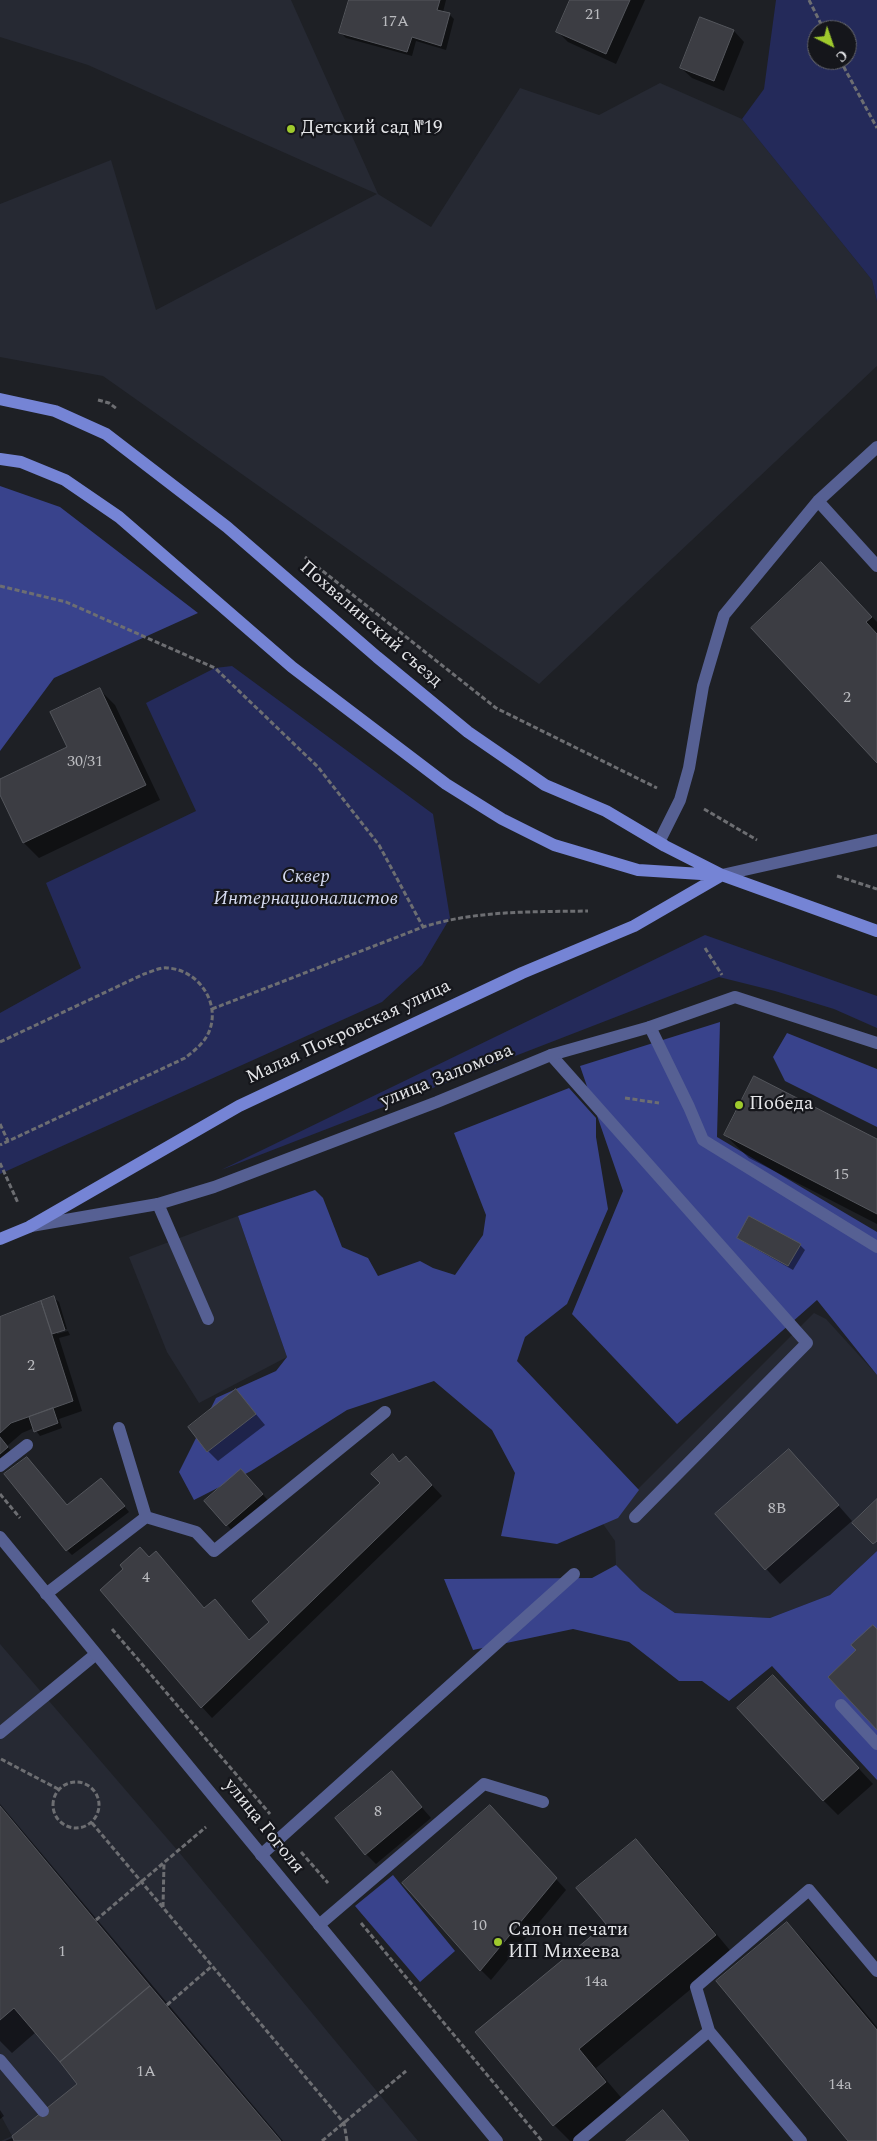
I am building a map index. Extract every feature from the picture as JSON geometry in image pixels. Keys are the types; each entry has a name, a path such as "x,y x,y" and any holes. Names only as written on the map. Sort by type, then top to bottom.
{"main road":[{"name":"Похвалинский съезд","path":"0,399 55,412 106,434 228,527 377,657 468,732 545,785 606,812 722,875 877,931"},
{"name":"Похвалинский съезд","path":"0,459 21,462 65,480 119,517 292,667 446,784 502,819 554,845 638,870 722,875"},
{"name":"Малая Покровская улица","path":"0,1239 28,1227 239,1106 522,973 634,926 722,875"}],"street":[{"path":"659,842 680,800 689,768 703,686 724,615 818,501 877,446"},
{"path":"818,501 877,566"},
{"path":"722,875 877,840"},
{"path":"735,997 877,1043"},
{"name":"улица Заломова","path":"28,1227 158,1204 224,1184 437,1102 551,1055 650,1027 735,997"},
{"path":"650,1027 703,1140 877,1246"},
{"path":"551,1055 587,1093 807,1343 635,1516"},
{"path":"158,1204 208,1320"},
{"path":"146,1517 196,1532 214,1551 385,1412"},
{"path":"118,1428 146,1517"},
{"path":"0,1466 27,1445"},
{"path":"46,1594 146,1517"},
{"name":"улица Гоголя","path":"0,1537 426,2054 493,2139"},
{"path":"262,1855 574,1574"},
{"path":"0,1733 96,1654"},
{"path":"841,1705 877,1744"},
{"path":"319,1925 484,1784 543,1802"},
{"path":"801,2141 709,2031 696,1986 809,1890 877,1971"},
{"path":"579,2141 709,2031"},
{"path":"0,2060 43,2111"}],"path":[{"path":"809,0 819,20"},
{"path":"845,70 877,128"},
{"path":"91,398 109,403 125,415"},
{"path":"303,556 496,708 680,800 704,809 790,860"},
{"path":"0,586 66,602 215,668 318,767 379,845 423,927"},
{"path":"834,874 877,889"},
{"path":"212,1009 450,918 490,913 588,912"},
{"path":"705,948 735,997"},
{"path":"0,1042 144,974 166,968 188,973 205,988 212,1009 210,1029 200,1046 185,1058 0,1145"},
{"path":"587,1093 689,1107"},
{"path":"0,1124 8,1142"},
{"path":"0,1163 28,1227"},
{"path":"0,1759 58,1789"},
{"path":"78,1781 94,1789 100,1807 92,1823 74,1829 58,1821 52,1803 58,1789 78,1781"},
{"path":"96,1920 225,1811"},
{"path":"92,1823 344,2123 347,2141"},
{"path":"163,1908 164,1863"},
{"path":"167,2005 212,1966"},
{"path":"322,2141 426,2054"}],"shaded area":[{"path":"0,0 291,0 378,194 431,227 520,88 599,115 660,83 742,119 872,280 877,302 877,366 539,684 103,376 0,357 0,204 111,160 156,310 377,194 88,65 0,37"},
{"path":"0,486 60,507 198,613 54,678 0,751"},
{"path":"720,1022 717,1137 877,1232 877,1375 817,1300 677,1424 572,1314 623,1191 580,1066"},
{"path":"787,1033 877,1069 877,1127 785,1081 773,1057"},
{"path":"569,1088 596,1118 596,1137 608,1209 567,1304 525,1337 517,1361 639,1490 618,1518 557,1544 501,1536 515,1473 492,1430 434,1381 347,1410 251,1471 194,1500 179,1472 216,1398 276,1371 287,1357 238,1216 315,1190 323,1198 342,1247 368,1258 378,1276 420,1261 433,1268 455,1275 483,1235 486,1215 454,1133"},
{"path":"238,1216 287,1357 199,1403 167,1352 129,1257"},
{"path":"814,1313 826,1319 877,1375 877,1551 830,1595 770,1618 675,1613 641,1590 616,1565 615,1541 603,1524"},
{"path":"877,1551 877,1780 772,1666 729,1701 702,1681 679,1681 629,1642 573,1629 473,1650 444,1579 592,1578 616,1565 641,1590 675,1613 770,1618 830,1595"},
{"path":"0,1644 178,1851 418,2141 1,2141 12,2136 0,2114"},
{"path":"393,1875 455,1951 420,1982 355,1906"}],"green space":[{"path":"776,0 877,0 877,302 872,280 742,119 764,89"},
{"name":"Сквер Интернационалистов","path":"232,666 433,814 450,918 422,965 382,1002 0,1174 0,1013 81,968 46,883 196,811 146,703 215,668"},
{"path":"705,935 877,996 877,1028 834,1009 775,991 719,977 221,1170"}],"building":[{"path":"349,0 440,0 437,10 450,13 441,46 412,37 407,52 339,33"},
{"path":"570,0 630,0 606,54 556,32"},
{"path":"700,17 734,30 714,81 680,68"},
{"path":"821,562 872,617 866,622 877,634 877,763 751,628"},
{"path":"100,688 146,785 23,843 0,795 0,779 67,747 50,712"},
{"path":"754,1076 877,1139 877,1214 724,1135"},
{"path":"749,1216 801,1244 788,1266 737,1238"},
{"path":"54,1296 65,1330 52,1334 41,1301"},
{"path":"41,1301 73,1401 11,1423 0,1433 0,1317"},
{"path":"236,1389 256,1414 207,1452 188,1427"},
{"path":"53,1408 58,1423 34,1432 29,1417"},
{"path":"0,1437 8,1447 0,1454"},
{"path":"789,1449 839,1505 765,1570 715,1514"},
{"path":"393,1454 399,1462 406,1456 432,1485 201,1708 100,1590 123,1569 120,1565 140,1547 149,1557 156,1551 204,1608 215,1599 249,1640 269,1622 252,1601 380,1483 371,1474"},
{"path":"27,1457 67,1505 101,1478 125,1506 66,1551 4,1474"},
{"path":"241,1469 263,1494 226,1526 204,1501"},
{"path":"877,1499 877,1541 873,1544 852,1523"},
{"path":"873,1625 877,1629 877,1730 828,1677 856,1650 851,1645"},
{"path":"773,1675 859,1768 823,1801 737,1708"},
{"path":"392,1771 422,1807 365,1855 335,1818"},
{"path":"490,1805 557,1878 480,1971 402,1883"},
{"path":"0,1806 150,1986 60,2062 14,2008 0,2020"},
{"path":"636,1839 716,1935 579,2049 606,2082 553,2126 475,2032 606,1924 576,1888"},
{"path":"787,1922 877,2030 877,2141 848,2141 716,1981"},
{"path":"150,1986 281,2141 14,2141 12,2136 77,2084 60,2062"},
{"path":"663,2110 689,2141 626,2141"}],"place":[{"name":"Детский сад №19","path":"291,129"},
{"name":"Победа","path":"739,1105"},
{"name":"Салон печати ИП Михеева","path":"498,1942"}]}
